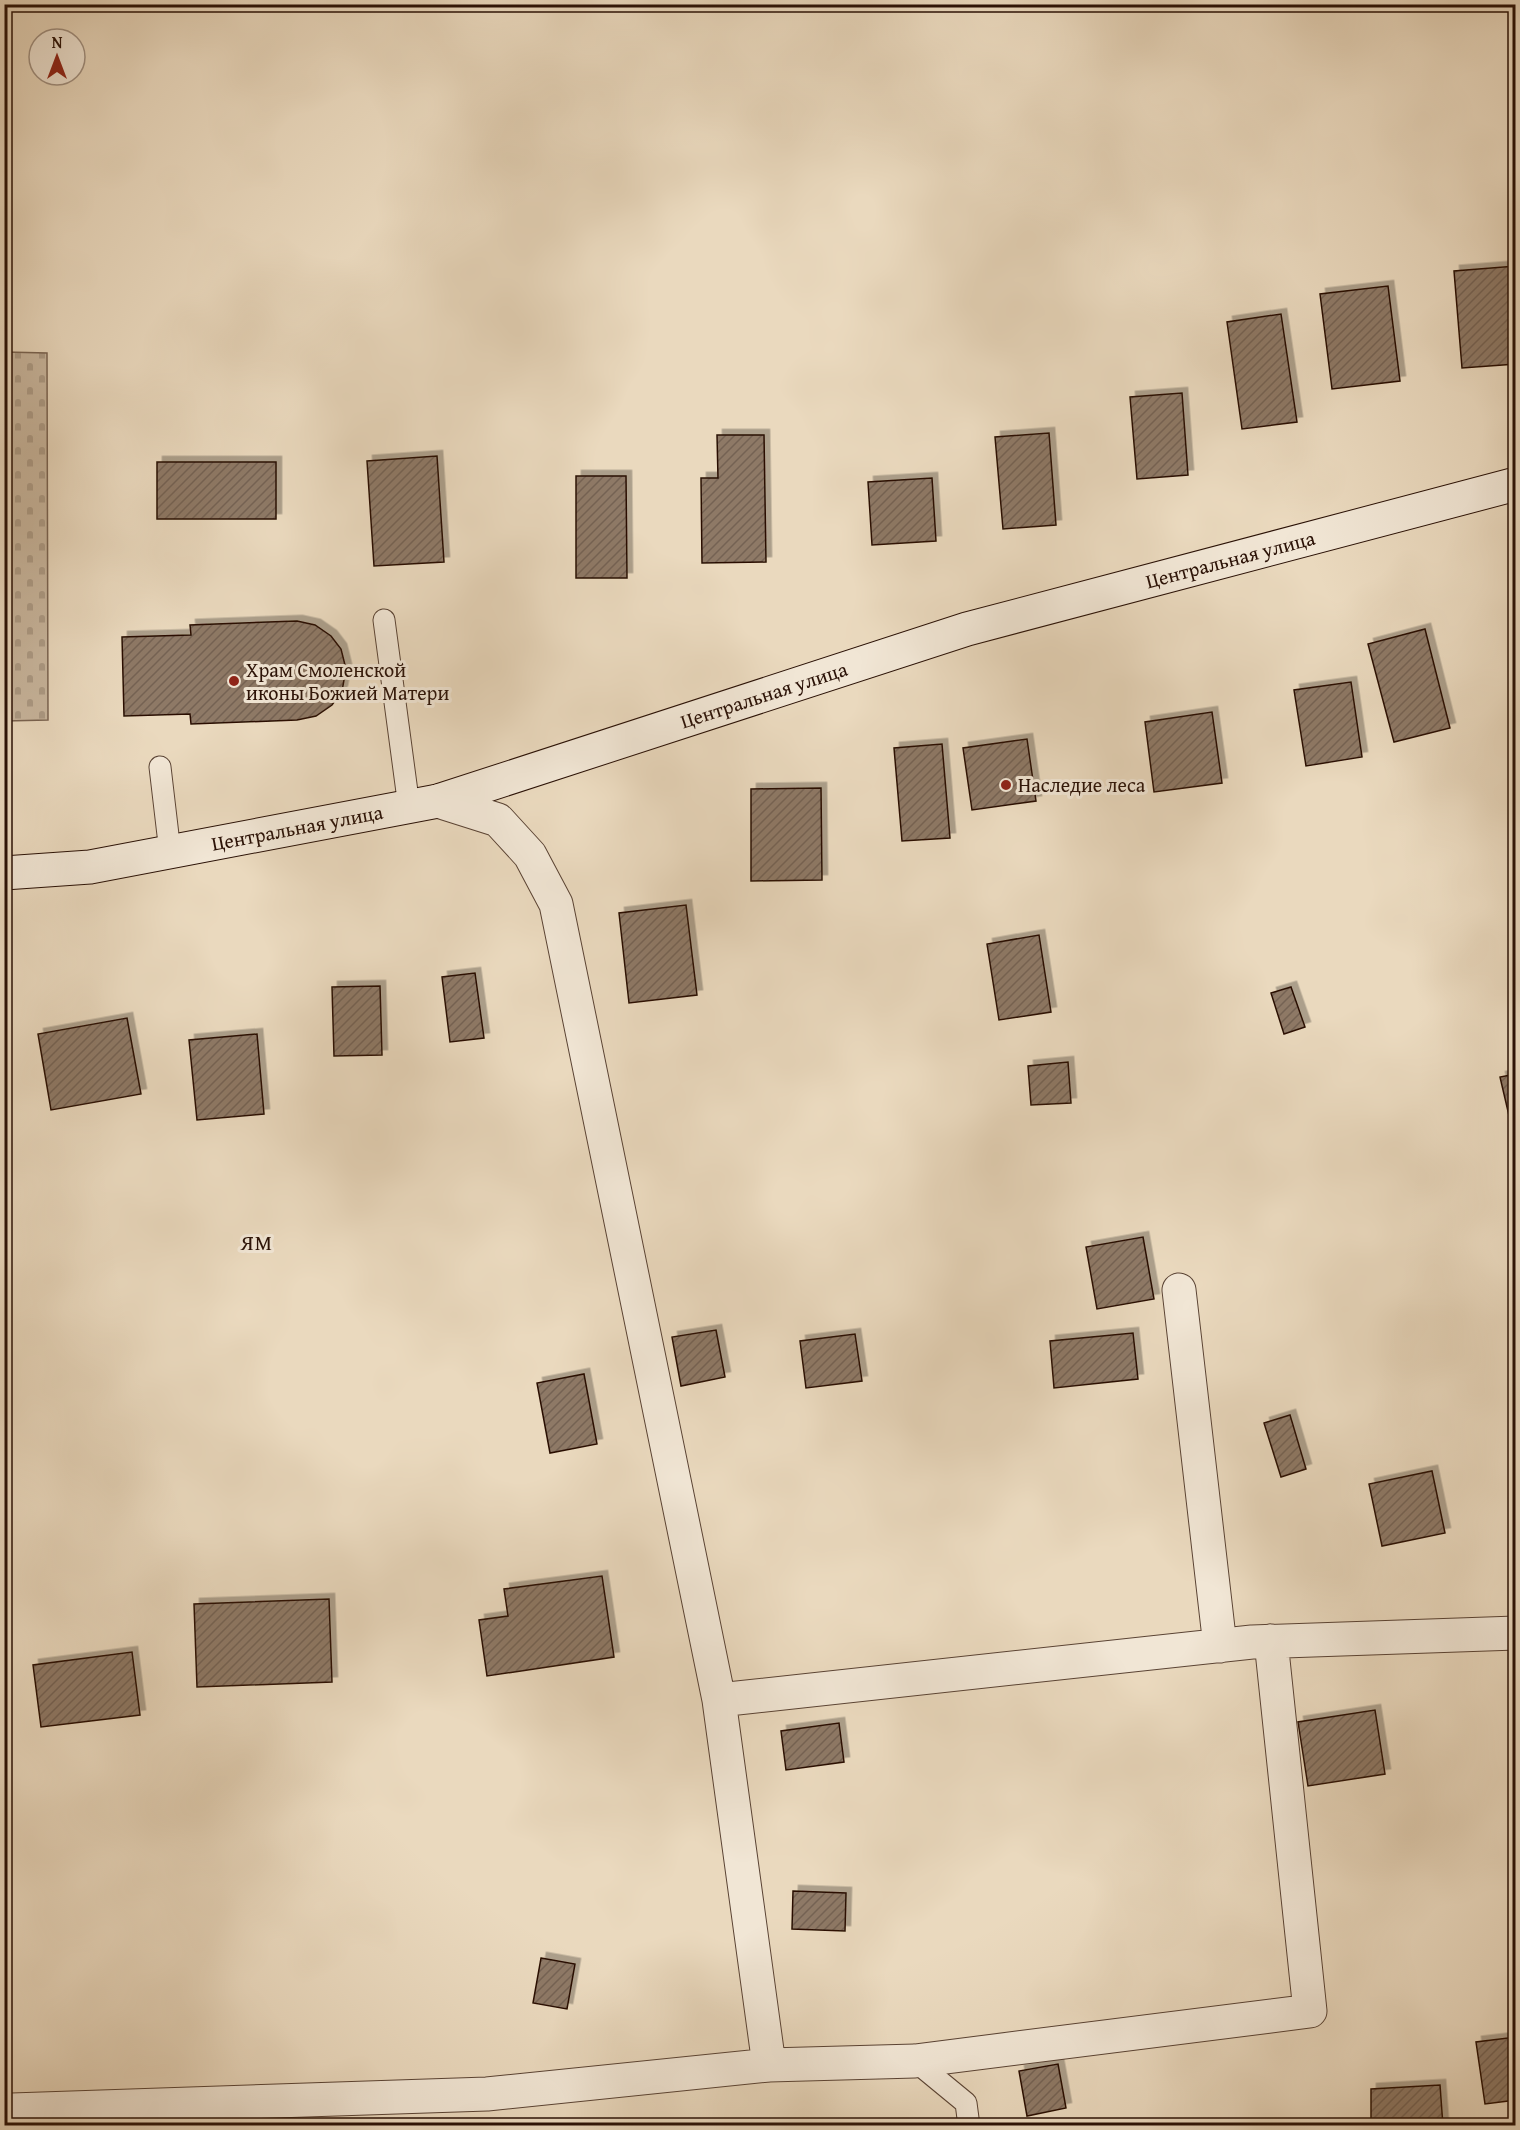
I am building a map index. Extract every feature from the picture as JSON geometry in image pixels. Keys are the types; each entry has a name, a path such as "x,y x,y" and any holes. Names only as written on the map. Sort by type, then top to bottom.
{"street":[{"name":"Центральная улица","path":"4,873 90,867 424,804 967,629 1515,484"},
{"path":"424,804 498,820 530,855 556,904 719,1700 769,2065"},
{"path":"1179,1290 1220,1646"},
{"path":"719,1700 1271,1641 1515,1633"},
{"path":"4,2115 12,2110 487,2094 769,2065 915,2061 1310,2011 1271,1641"}],"lane":[{"path":"384,620 424,804"},
{"path":"160,767 170,852"},
{"path":"915,2061 966,2103 969,2126"}],"green space":[{"path":"5,352 47,353 48,720 5,721"}],"building":[{"path":"1516,266 1516,364 1462,368 1454,271"},
{"path":"1388,286 1400,381 1332,389 1320,294"},
{"path":"1281,314 1297,422 1242,429 1227,322"},
{"path":"1182,393 1188,475 1137,479 1130,397"},
{"path":"1049,433 1056,525 1003,529 995,437"},
{"path":"717,435 764,435 766,562 702,563 701,478 718,478"},
{"path":"437,456 444,562 374,566 367,461"},
{"path":"157,462 276,462 276,519 157,519"},
{"path":"576,476 626,476 627,578 576,578"},
{"path":"932,478 936,541 872,545 868,482"},
{"name":"Храм Смоленской иконы Божией Матери","path":"297,621 315,625 331,636 341,649 346,669 342,691 332,705 316,716 297,720 191,724 190,714 124,716 122,637 191,635 190,625"},
{"path":"1425,629 1450,728 1394,742 1368,644"},
{"path":"1351,682 1362,757 1306,766 1294,690"},
{"path":"1212,712 1222,783 1154,792 1145,722"},
{"path":"1027,739 1036,801 972,810 963,748"},
{"path":"942,744 950,838 902,841 894,748"},
{"path":"821,788 822,880 751,881 751,789"},
{"path":"686,905 697,995 629,1003 619,913"},
{"path":"1039,935 1051,1012 999,1020 987,944"},
{"path":"475,973 484,1038 450,1042 442,977"},
{"path":"380,986 382,1055 334,1056 332,987"},
{"path":"1291,987 1305,1027 1284,1034 1271,993"},
{"path":"127,1018 141,1094 51,1110 38,1034"},
{"path":"257,1034 264,1114 197,1120 189,1040"},
{"path":"1068,1062 1071,1103 1031,1105 1028,1066"},
{"path":"1516,1074 1516,1119 1510,1120 1500,1077"},
{"path":"1143,1237 1154,1299 1097,1309 1086,1247"},
{"path":"716,1330 725,1377 681,1386 672,1337"},
{"path":"1133,1333 1138,1379 1054,1388 1050,1341"},
{"path":"855,1334 862,1381 806,1388 800,1341"},
{"path":"584,1374 597,1444 550,1453 537,1383"},
{"path":"1290,1415 1306,1469 1281,1477 1264,1423"},
{"path":"1432,1471 1445,1533 1382,1546 1369,1484"},
{"path":"602,1576 614,1657 487,1676 479,1620 508,1616 504,1589"},
{"path":"329,1599 332,1682 197,1687 194,1604"},
{"path":"132,1652 140,1715 41,1727 33,1665"},
{"path":"1375,1710 1385,1774 1308,1786 1298,1722"},
{"path":"839,1723 844,1762 786,1770 781,1731"},
{"path":"793,1891 846,1893 845,1931 792,1929"},
{"path":"541,1958 575,1964 567,2009 533,2003"},
{"path":"1516,2037 1516,2100 1485,2104 1476,2042"},
{"path":"1058,2064 1066,2108 1027,2116 1019,2071"},
{"path":"1440,2085 1443,2126 1371,2126 1371,2089"}],"place":[{"name":"Храм Смоленской иконы Божией Матери","path":"234,681"},
{"name":"Наследие леса","path":"1006,785"}],"district":[{"name":"ЯМ","path":"257,1242"}]}
